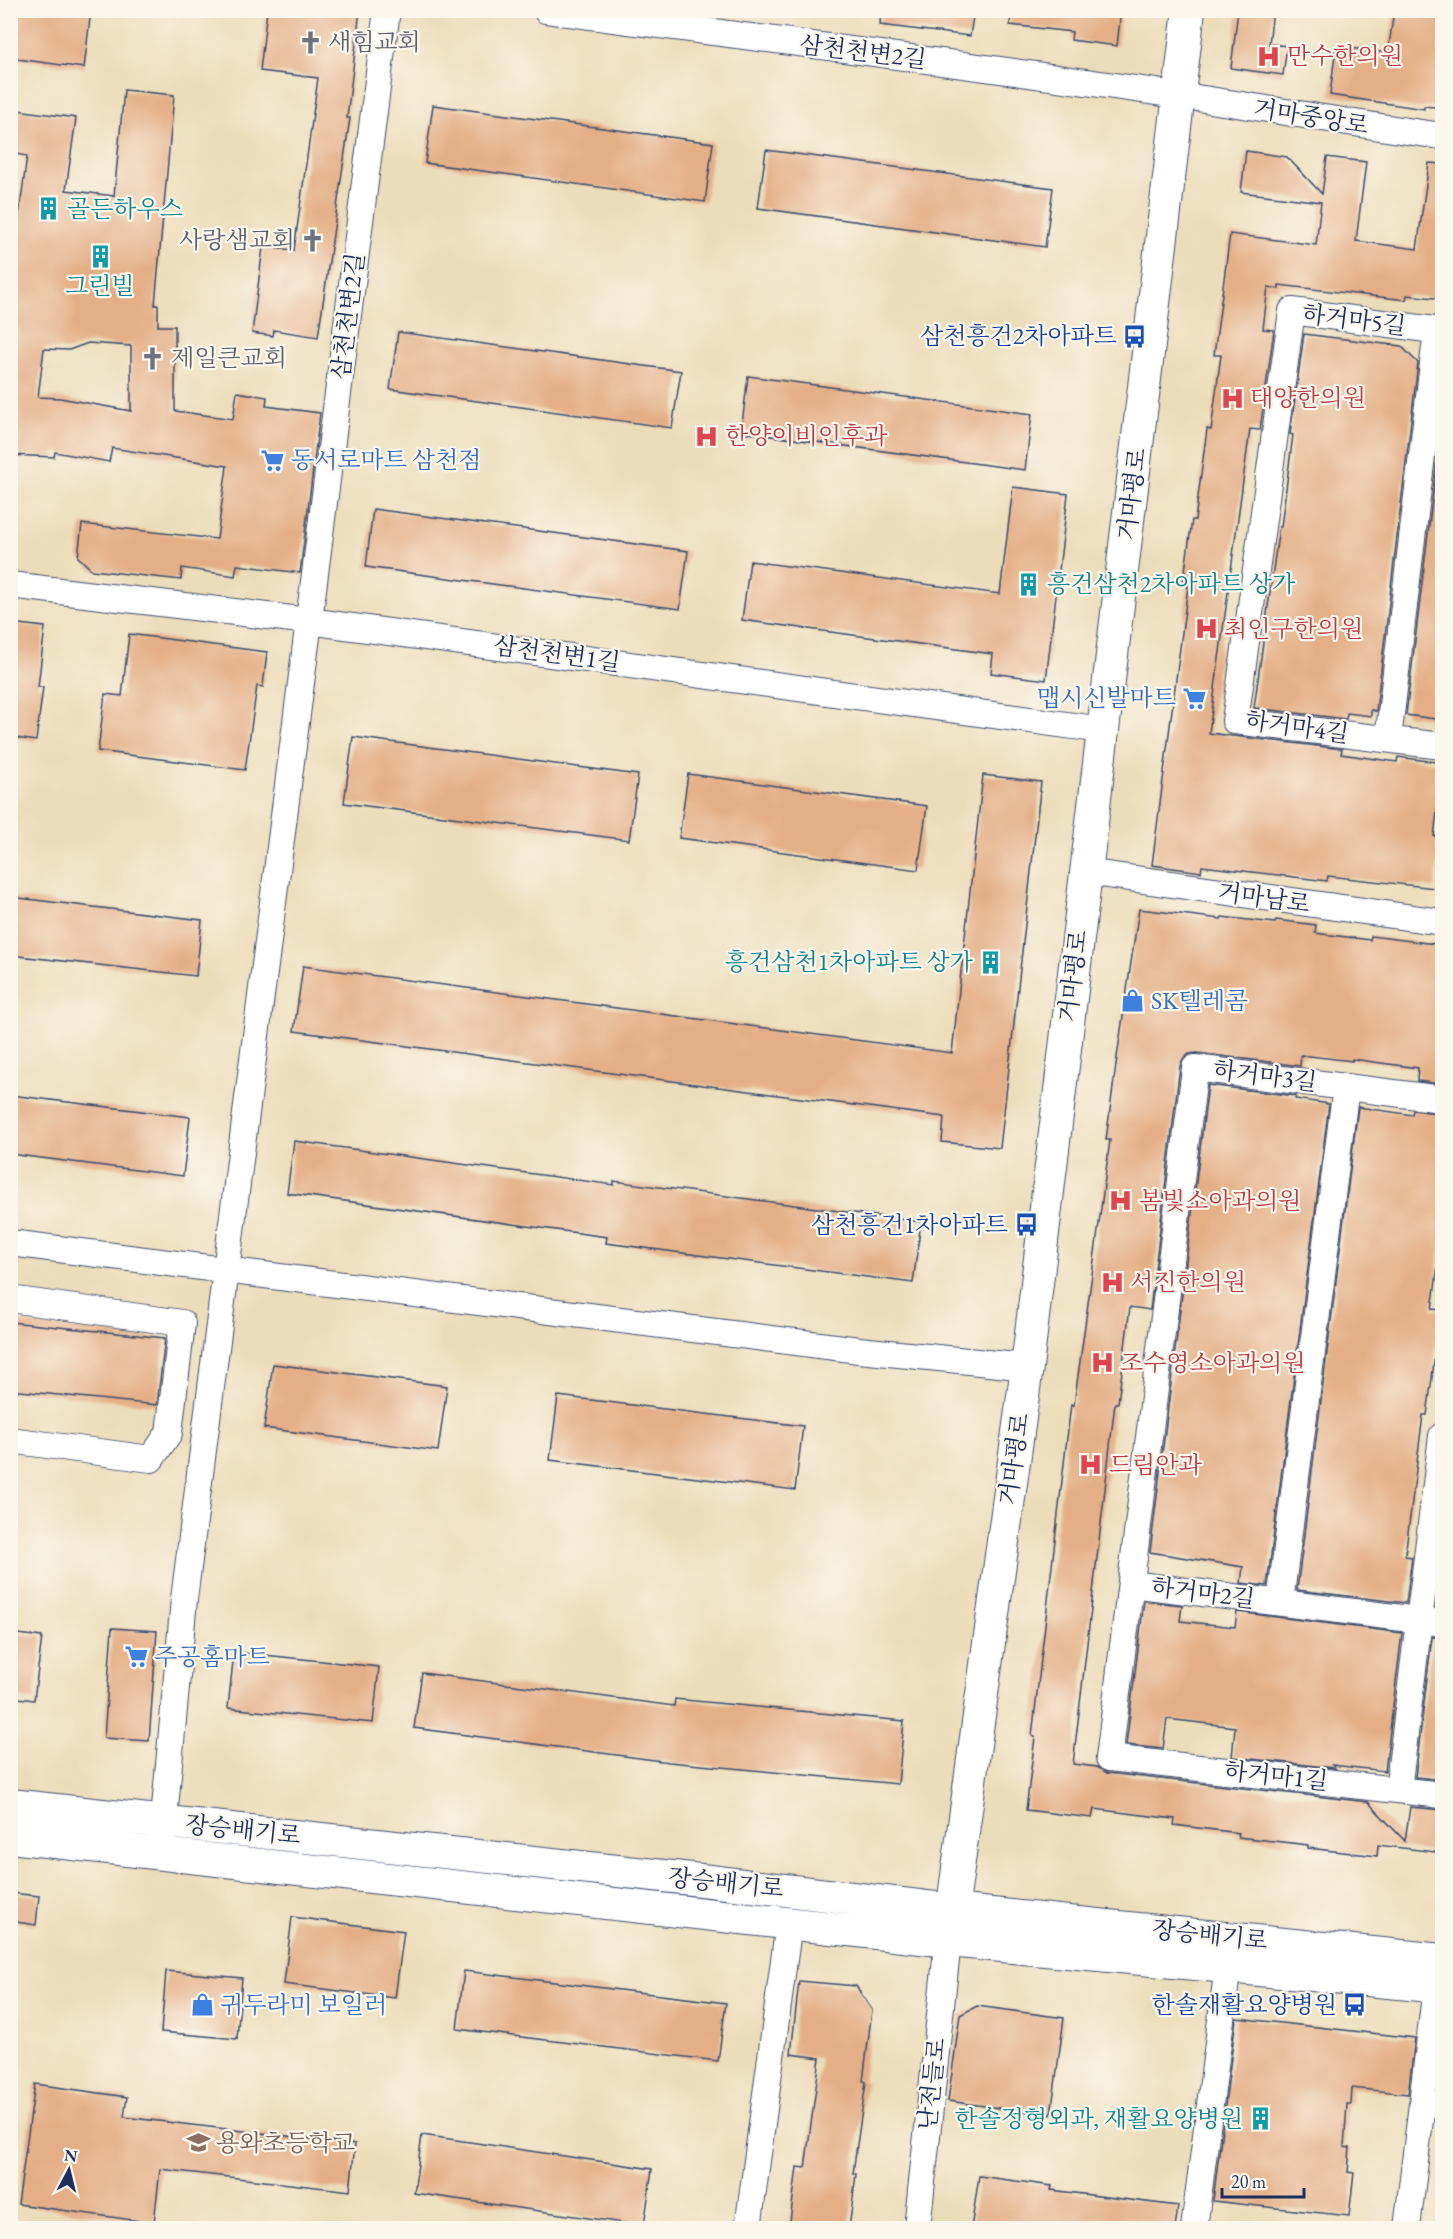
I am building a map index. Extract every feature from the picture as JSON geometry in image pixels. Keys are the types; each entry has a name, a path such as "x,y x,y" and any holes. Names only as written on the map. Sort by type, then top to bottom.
{"street":[{"name":"삼천천변2길","path":"161,1854 184,1599 387,10"},
{"name":"삼천천변2길","path":"546,10 1180,95"},
{"name":"거마평로","path":"948,1941 1027,1366 1189,10"},
{"name":"거마중앙로","path":"1180,95 1315,118 1443,136"},
{"name":"하거마5길","path":"1264,512 1292,311 1440,330 1388,739"},
{"name":"하거마4길","path":"1264,512 1234,721 1443,746"},
{"name":"삼천천변1길","path":"10,585 309,621 1103,730"},
{"name":"거마남로","path":"1086,872 1443,922"},
{"name":"하거마3길","path":"1163,1328 1195,1068 1443,1099"},
{"name":"하거마3길","path":"1309,1379 1346,1087"},
{"path":"10,1243 848,1349 1027,1366"},
{"path":"10,1299 182,1323 169,1433 151,1459 10,1440"},
{"name":"하거마2길","path":"1163,1328 1131,1584 1431,1621"},
{"name":"하거마2길","path":"1280,1602 1309,1379"},
{"path":"1398,1790 1431,1621 1443,1436"},
{"name":"하거마1길","path":"1131,1584 1109,1758 1443,1795"},
{"name":"장승배기로","path":"10,1805 754,1886 952,1910 1440,1978"},
{"name":"장승배기로","path":"10,1837 948,1941 1228,1966 1440,1978"},
{"name":"장승배기로","path":"748,2229 789,1923"},
{"name":"난전들로","path":"917,2229 948,1941"},
{"name":"장승배기로","path":"1194,2229 1228,1966"},
{"path":"1407,2229 1440,1978"}],"building":[{"path":"10,10 91,10 84,68 10,58"},
{"path":"267,10 360,10 347,118 350,118 318,337 274,330 273,336 252,333 263,247 294,250 318,78 260,71"},
{"path":"881,10 974,10 970,36 880,25"},
{"path":"1011,10 1121,10 1117,46 1071,40 1072,32 1010,25"},
{"path":"1238,10 1273,10 1269,44 1287,46 1283,75 1231,68"},
{"path":"1394,10 1443,10 1443,108 1424,106 1424,109 1330,95 1336,46 1388,53"},
{"path":"124,90 174,95 155,305 158,305 158,326 175,326 175,411 233,419 237,392 267,397 266,406 320,413 300,573 237,565 235,576 182,568 181,580 92,570 78,557 82,524 217,539 227,466 112,448 109,462 55,452 54,457 10,455 10,255 13,237 16,237 27,156 10,153 10,109 76,118 66,190 114,196","holes":["88,343 131,346 131,411 60,398 38,397 44,349 69,350"]},
{"path":"433,105 713,143 705,202 425,163"},
{"path":"766,150 1053,188 1045,247 758,208"},
{"path":"1246,151 1287,157 1322,194 1327,157 1366,162 1356,241 1417,249 1429,163 1443,164 1443,299 1407,295 1406,300 1279,285 1279,289 1268,287 1263,329 1274,330 1260,430 1250,429 1209,733 1342,749 1341,754 1397,762 1398,757 1443,763 1434,836 1441,837 1435,888 1328,876 1327,881 1202,866 1201,872 1152,865 1188,586 1183,585 1192,520 1195,520 1207,429 1211,430 1221,355 1214,355 1230,234 1316,245 1321,202 1241,192"},
{"path":"398,332 681,371 672,428 390,389"},
{"path":"1304,334 1401,346 1418,363 1376,711 1371,710 1371,716 1347,713 1346,719 1254,708 1279,527 1281,527 1293,435 1290,434"},
{"path":"748,376 1032,414 1025,470 741,432"},
{"path":"1443,410 1443,720 1406,715"},
{"path":"1013,487 1068,494 1046,680 991,673 993,654 742,620 750,561 1000,594"},
{"path":"373,509 688,551 680,609 366,567"},
{"path":"10,623 45,627 38,687 43,687 36,741 10,737"},
{"path":"129,634 267,652 263,687 257,686 245,770 98,751 105,694 122,696"},
{"path":"353,737 638,775 629,840 344,803"},
{"path":"688,774 927,806 918,870 679,838"},
{"path":"983,775 1041,782 1000,1148 942,1142 944,1117 294,1031 303,966 952,1053"},
{"path":"10,897 202,920 196,976 10,955"},
{"path":"1139,909 1221,919 1222,917 1275,923 1276,920 1316,925 1315,933 1370,940 1371,936 1443,945 1443,1084 1417,1081 1418,1068 1352,1059 1352,1061 1301,1055 1300,1066 1197,1053 1189,1054 1183,1059 1180,1066 1150,1310 1130,1307 1118,1403 1115,1403 1073,1764 1097,1767 1107,1773 1368,1802 1405,1841 1410,1807 1443,1810 1443,1853 1378,1845 1377,1856 1238,1837 1239,1833 1174,1825 1175,1819 1094,1809 1092,1818 1026,1810 1035,1737 1032,1736 1071,1404 1074,1405 1098,1231 1110,1140 1106,1140"},
{"path":"1208,1085 1296,1096 1295,1099 1329,1104 1267,1586 1241,1583 1243,1567 1150,1552"},
{"path":"10,1095 190,1117 183,1176 10,1154"},
{"path":"1358,1107 1412,1115 1413,1110 1443,1114 1443,1230 1432,1309 1441,1310 1427,1415 1423,1415 1405,1556 1412,1557 1406,1603 1297,1590"},
{"path":"294,1141 614,1185 614,1181 921,1222 913,1283 606,1243 607,1237 287,1193"},
{"path":"10,1322 165,1338 157,1405 10,1390"},
{"path":"273,1364 447,1386 438,1451 264,1428"},
{"path":"558,1396 803,1426 795,1490 550,1460"},
{"path":"1144,1601 1182,1605 1180,1621 1235,1627 1237,1612 1402,1633 1385,1771 1232,1757 1235,1727 1167,1719 1163,1749 1126,1745"},
{"path":"112,1628 157,1631 149,1741 104,1738"},
{"path":"10,1633 42,1637 34,1700 10,1697"},
{"path":"1432,1637 1443,1638 1443,1780 1415,1777"},
{"path":"234,1652 379,1667 373,1723 228,1708"},
{"path":"422,1673 674,1706 675,1699 904,1721 898,1784 669,1762 414,1728"},
{"path":"10,1893 39,1896 36,1925 10,1921"},
{"path":"292,1917 404,1931 395,1998 284,1984"},
{"name":"귀두라미 보일러","path":"166,1971 242,1978 237,2039 161,2032"},
{"path":"464,1971 726,2003 718,2061 457,2029"},
{"path":"799,1981 856,1986 872,2010 863,2081 866,2082 853,2173 856,2174 849,2229 789,2229 797,2167 805,2168 820,2058 791,2054"},
{"path":"977,2006 1064,2018 1051,2115 948,2101 960,2015"},
{"name":"한솔정형외과, 재활요양병원","path":"1236,2018 1415,2038 1408,2094 1352,2088 1351,2104 1347,2104 1344,2147 1350,2148 1348,2172 1354,2173 1349,2216 1213,2201"},
{"path":"35,2084 127,2097 124,2117 355,2144 350,2191 160,2169 154,2223 18,2204"},
{"path":"422,2135 652,2169 644,2226 414,2193"},
{"path":"979,2176 1052,2186 1051,2190 1178,2206 1175,2229 971,2229"}],"place":[{"name":"새힘교회","path":"310,42"},
{"name":"만수한의원","path":"1269,56"},
{"name":"골든하우스","path":"49,209"},
{"name":"사랑샘교회","path":"313,240"},
{"name":"그린빌","path":"100,256"},
{"name":"삼천흥건2차아파트","path":"1135,336"},
{"name":"제일큰교회","path":"153,358"},
{"name":"태양한의원","path":"1232,398"},
{"name":"한양이비인후과","path":"707,436"},
{"name":"동서로마트 삼천점","path":"273,460"},
{"name":"흥건삼천2차아파트 상가","path":"1029,584"},
{"name":"최인구한의원","path":"1206,629"},
{"name":"맵시신발마트","path":"1194,698"},
{"name":"흥건삼천1차아파트 상가","path":"991,962"},
{"name":"SK텔레콤","path":"1133,1001"},
{"name":"봄빛소아과의원","path":"1121,1201"},
{"name":"삼천흥건1차아파트","path":"1026,1225"},
{"name":"서진한의원","path":"1112,1282"},
{"name":"조수영소아과의원","path":"1102,1363"},
{"name":"드림안과","path":"1091,1465"},
{"name":"주공홈마트","path":"136,1657"},
{"name":"귀두라미 보일러","path":"202,2005"},
{"name":"한솔재활요양병원","path":"1355,2005"},
{"name":"한솔정형외과, 재활요양병원","path":"1261,2119"},
{"name":"용와초등학교","path":"198,2143"}]}
